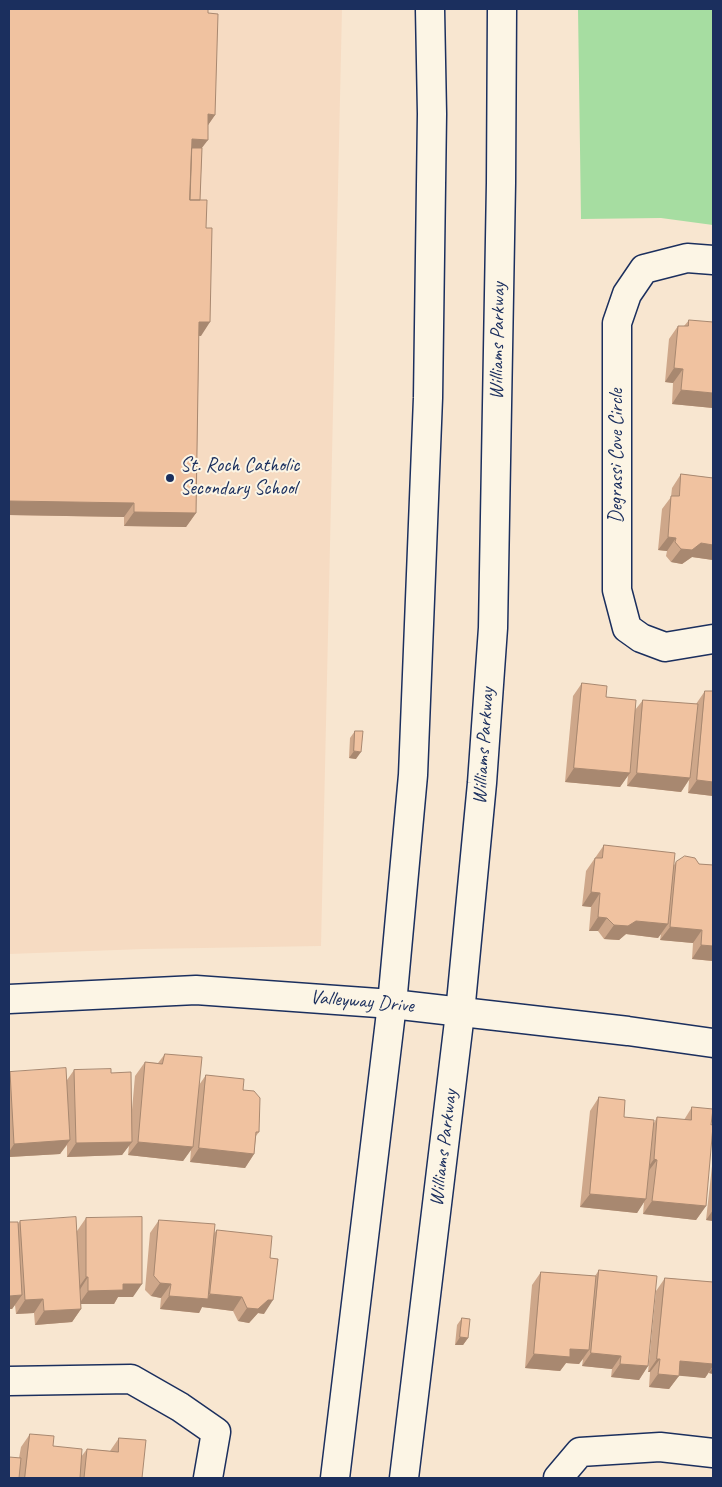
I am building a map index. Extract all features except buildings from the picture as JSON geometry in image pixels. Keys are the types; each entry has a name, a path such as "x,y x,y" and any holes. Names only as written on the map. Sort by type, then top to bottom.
{"main road":[{"path":"335,1478 392,1004 413,775 419,670 428,398 432,114 430,9"},
{"name":"Williams Parkway","path":"404,1478 460,1013 482,783 493,628 501,184 502,9"},
{"name":"Degrassi Cove Circle","path":"713,260 687,258 644,269 628,294 616,323 618,590 627,628 641,638 665,647 713,639"},
{"name":"Valleyway Drive","path":"9,999 196,990 392,1004 628,1031 713,1043"},
{"path":"9,1381 131,1379 216,1432 208,1478"},
{"path":"558,1478 580,1452 660,1447 713,1453"}],"shaded area":[{"name":"St. Roch Catholic Secondary School","path":"9,9 342,9 321,946 144,949 9,954"}],"green space":[{"path":"578,9 713,9 713,225 661,218 581,219"}],"place":[{"name":"St. Roch Catholic Secondary School","path":"170,478"}]}
